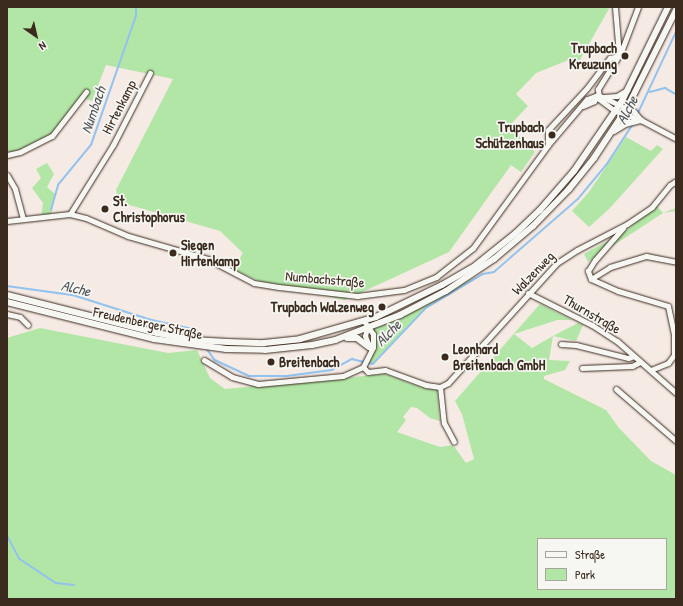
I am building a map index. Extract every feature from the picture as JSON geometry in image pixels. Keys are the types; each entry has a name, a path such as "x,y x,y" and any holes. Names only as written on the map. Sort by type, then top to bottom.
{"main road":[{"name":"Freudenberger Straße","path":"7,295 205,344 272,342 317,335 364,321 442,285 476,265 508,240 563,185 617,108 668,7"},
{"name":"Freudenberger Straße","path":"7,302 154,339 265,350 335,340 400,315 446,291 507,248 569,189 611,134 627,108 676,10"},
{"path":"611,134 631,120 641,120"},
{"path":"335,340 357,338 370,348"}],"street":[{"path":"615,7 619,56"},
{"path":"638,7 619,56 599,86 598,95 601,102 617,108 627,108 634,112 641,120 676,139"},
{"path":"548,145 548,130 587,88 610,58 619,56"},
{"name":"Hirtenkamp","path":"70,214 120,132 150,73"},
{"path":"604,97 617,96 627,90"},
{"path":"7,155 20,152 52,136 86,92"},
{"path":"598,95 604,97 631,120"},
{"name":"Numbachstraße","path":"7,221 70,214 91,219 128,236 208,259 254,282 337,294 381,294 404,290 436,277 473,248 548,145 591,96 598,95"},
{"path":"7,175 13,186 22,219"},
{"name":"Walzenweg","path":"440,387 452,380 464,368 528,294 564,258 627,224 652,207 670,185 676,181"},
{"path":"627,224 595,260 588,271 591,279 618,291 668,306 674,334 674,355 668,362 651,370"},
{"path":"591,279 610,267 646,256 676,262"},
{"name":"Thurnstraße","path":"528,294 592,325 634,356 676,393"},
{"path":"7,314 20,317 28,325"},
{"path":"204,360 232,377 258,384 343,376 363,367 370,348 365,333 367,328 364,321"},
{"path":"561,344 576,345 628,358 634,356"},
{"path":"582,368 632,366 640,362"},
{"path":"363,367 368,372 385,370 426,385 440,387 444,423 454,442"},
{"path":"616,389 676,441"}],"green space":[{"path":"7,7 610,7 577,65 571,59 536,73 516,94 528,106 509,126 535,152 521,172 511,165 449,252 345,300 261,282 233,269 243,253 220,231 119,202 116,190 173,79 106,65 92,101 84,98 85,94 52,136 7,155"},
{"path":"626,137 651,151 657,145 663,149 609,209 589,227 572,211 589,192"},
{"path":"47,163 54,174 47,187 55,194 51,216 41,217 43,203 32,188 41,178 36,169"},
{"path":"656,205 663,213 588,262 584,254 627,230"},
{"path":"676,208 676,211 663,213"},
{"path":"483,274 426,308 373,364 365,362 369,355 373,334 367,328"},
{"path":"540,304 572,320 557,320 514,334 532,348 553,336 549,360 570,361 565,370 544,376 544,379 606,410 619,428 651,461 676,475 676,599 7,599 7,338 40,328 168,353 197,350 210,378 225,389 385,374 423,388 437,389 440,421 430,418 417,408 411,407 403,417 406,420 397,432 440,447 453,445 466,463 474,459 462,414 455,401"},
{"path":"578,323 583,325 576,341 553,336"}],"waterway":[{"name":"Numbach","path":"51,210 58,185 91,145 136,16 136,7"},
{"name":"Alche","path":"638,113 676,32"},
{"path":"650,92 665,88 676,94"},
{"name":"Alche","path":"368,363 373,364 426,308 483,274 494,272 578,199 607,164 633,124"},
{"name":"Alche","path":"7,286 73,295 152,320 197,330 202,338"},
{"name":"Alche","path":"207,349 215,360 249,376 287,376 332,370 352,359 364,362"},
{"path":"7,535 20,559 56,583 74,585"}],"place":[{"name":"Trupbach Kreuzung","path":"625,56"},
{"name":"Trupbach Schützenhaus","path":"552,135"},
{"name":"St. Christophorus","path":"105,209"},
{"name":"Siegen Hirtenkamp","path":"173,253"},
{"name":"Trupbach Walzenweg","path":"382,307"},
{"name":"Leonhard Breitenbach GmbH","path":"445,357"},
{"name":"Breitenbach","path":"271,362"}]}
